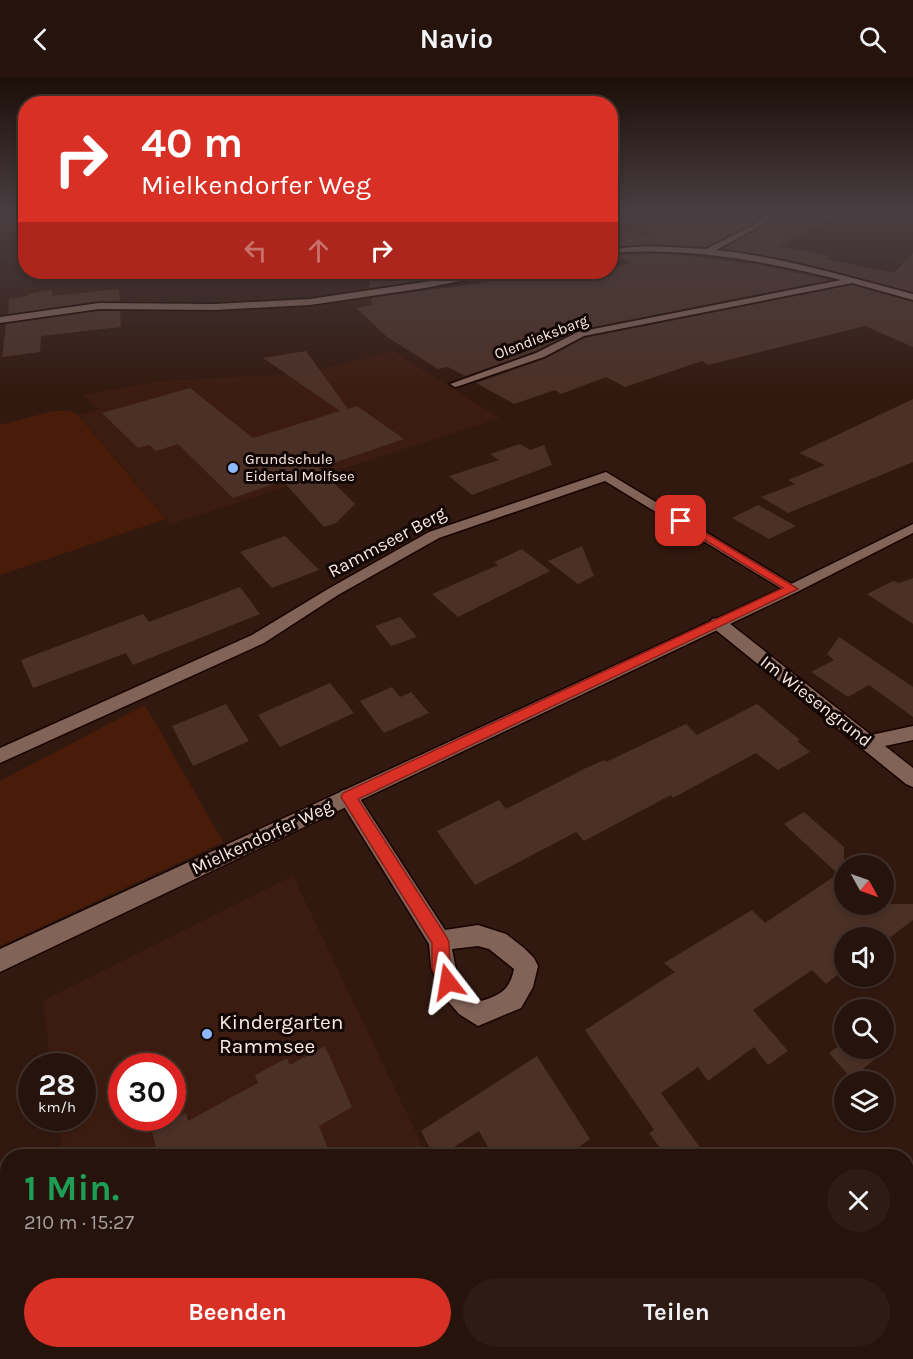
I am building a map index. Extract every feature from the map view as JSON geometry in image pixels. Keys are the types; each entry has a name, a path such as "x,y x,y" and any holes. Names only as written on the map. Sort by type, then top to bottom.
{"street":[{"path":"810,273 913,297"},
{"path":"0,320 99,306 215,307 310,302 461,279"},
{"name":"Olendieksbarg","path":"455,384 540,355 581,334 851,281"},
{"name":"Rammseer Berg","path":"0,756 78,718 258,639 333,592 434,535 606,476 792,589"},
{"name":"Mielkendorfer Weg","path":"0,961 792,589 913,528"},
{"name":"Im Wiesengrund","path":"718,623 913,779"},
{"path":"868,742 913,733"},
{"path":"348,797 440,942"}],"shaded area":[{"name":"Grundschule Eidertal Molfsee","path":"393,351 500,418 171,524 79,415 99,409 82,395 162,381 307,373"},
{"path":"53,411 69,411 78,415 166,519 0,575 0,425"},
{"path":"145,705 223,842 0,946 0,781"},
{"name":"Kindergarten Rammsee","path":"293,876 424,1149 62,1149 59,1131 96,1131 96,1053 49,1053 43,1001"}],"building":[{"path":"618,273 796,273 830,280 578,330 535,351 465,376 448,367 438,369 387,337 356,308 372,305 371,298 499,279 546,279 550,281 618,279"},
{"path":"840,273 913,273 913,292"},
{"path":"369,279 430,279 370,288"},
{"path":"852,285 913,302 913,347 865,326 708,365 702,361 625,387 606,377 561,394 555,390 514,404 476,383 545,359 585,338"},
{"path":"119,289 120,301 99,301 8,314 9,299 28,296 27,294 51,290 53,296"},
{"path":"99,311 120,311 121,327 41,336 40,352 2,357 6,324"},
{"path":"306,351 348,409 357,406 404,439 319,468 355,504 336,523 324,527 283,481 233,498 178,444 156,451 149,445 138,448 102,413 190,388 253,438 340,411 263,358"},
{"path":"913,399 913,462 788,513 761,497 795,484 788,480 825,465 799,453"},
{"path":"520,444 530,450 544,445 552,465 472,495 449,476 499,460 490,454"},
{"path":"758,505 796,526 769,539 732,518"},
{"path":"285,536 319,570 272,588 240,552"},
{"path":"582,546 594,576 578,584 548,561"},
{"path":"522,549 550,571 458,617 432,594 498,565 494,562"},
{"path":"913,578 913,624 867,594 893,581 899,583"},
{"path":"240,587 260,614 133,665 126,653 33,688 21,660 143,614 149,622"},
{"path":"400,617 417,637 391,646 375,626"},
{"path":"839,637 913,687 913,717 869,685 848,697 811,672 834,660 827,654"},
{"path":"330,683 354,713 280,747 258,715"},
{"path":"392,687 400,697 411,692 429,713 384,733 360,701"},
{"path":"226,704 249,741 193,766 172,726"},
{"path":"757,704 800,740 797,741 810,752 778,770 756,753 673,798 671,795 584,841 576,832 475,885 437,831 499,800 506,809 586,768 604,760 606,762 686,724 697,735"},
{"path":"804,812 844,847 844,855 834,855 834,870 784,824"},
{"path":"834,877 834,915 894,915 894,904 913,904 913,920 894,934 894,927 834,927 834,978 826,984 812,970 753,1010 788,1051 768,1065 754,1047 708,1081 698,1067 661,1093 701,1149 661,1149 649,1133 654,1130 585,1030 675,972 664,963 752,910 765,923"},
{"path":"325,1046 352,1107 319,1126 328,1149 156,1149 152,1131 186,1131 186,1113 188,1121 258,1083 255,1075 287,1058 290,1065"},
{"path":"834,1049 834,1059 829,1053"},
{"path":"537,1056 590,1139 576,1149 489,1149 479,1131 451,1149 430,1149 421,1131"},
{"path":"834,1059 875,1059 860,1071 845,1071"}],"place":[{"name":"Grundschule Eidertal Molfsee","path":"233,468"},
{"name":"Kindergarten Rammsee","path":"207,1034"}],"route":[{"path":"448,982 441,969 440,942 348,797 792,589 681,521"}]}
